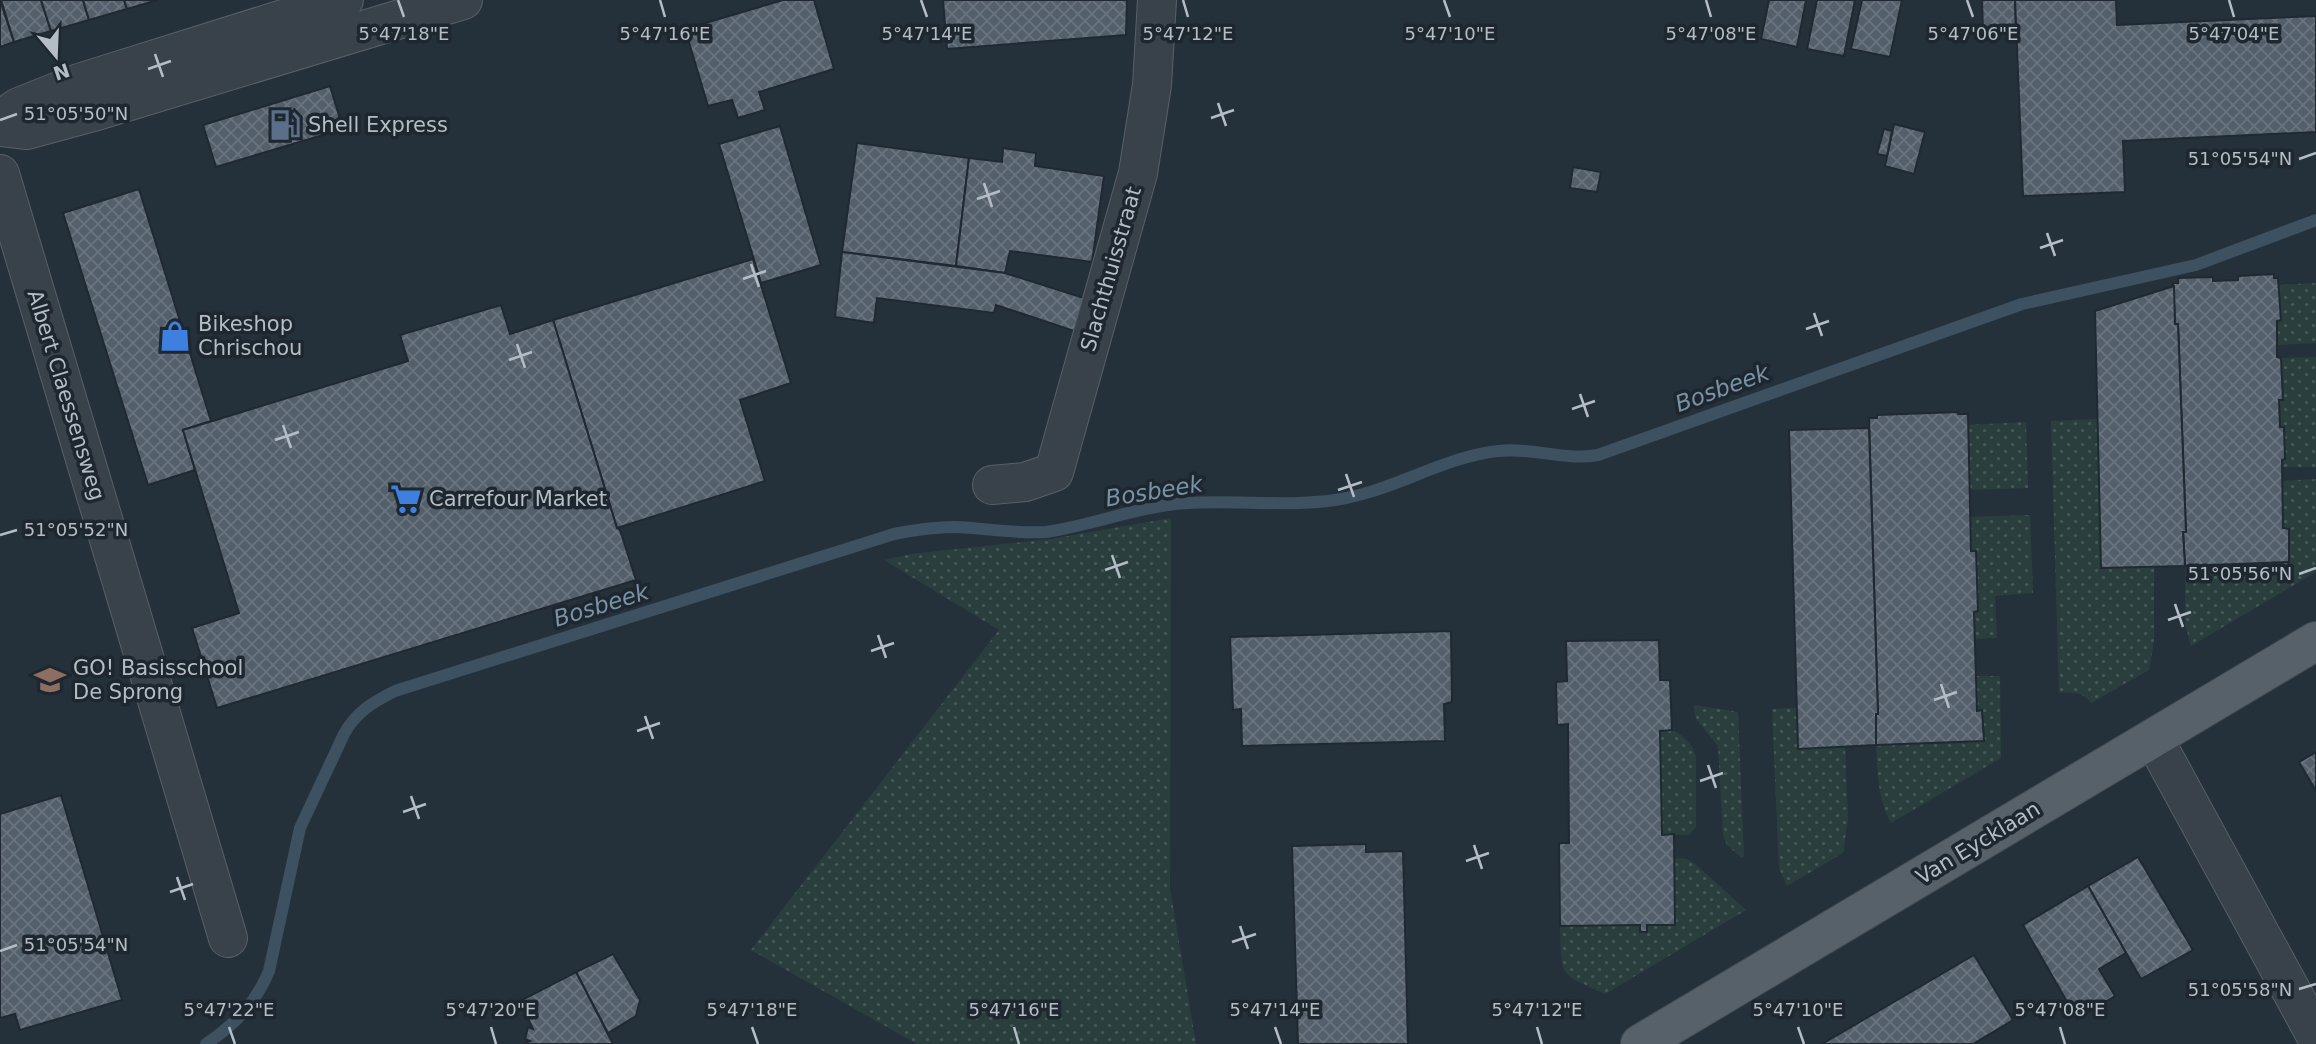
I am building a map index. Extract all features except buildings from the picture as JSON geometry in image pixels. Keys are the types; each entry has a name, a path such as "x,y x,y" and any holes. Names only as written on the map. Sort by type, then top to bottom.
{"main road":[{"name":"Van Eycklaan","path":"1640,1044 2316,642"}],"street":[{"path":"0,120 19,107 79,83 344,0"},
{"path":"0,127 27,130 105,109 463,0"},
{"name":"Slachthuisstraat","path":"992,485 1025,482 1054,472 1138,173 1152,85 1157,0"},
{"name":"Albert Claessensweg","path":"0,174 228,938"},
{"path":"2154,738 2316,1035"}],"green space":[{"path":"2316,283 2316,343 2278,345 2277,321 2281,320 2278,285"},
{"path":"2316,357 2316,467 2282,467 2282,460 2285,459 2284,428 2280,427 2279,400 2283,399 2281,358"},
{"path":"2098,419 2101,568 2154,567 2154,641 2149,670 2091,703 2081,695 2059,693 2051,421"},
{"path":"2026,422 2028,488 1970,490 1968,425"},
{"path":"2316,479 2316,572 2191,646 2185,624 2185,566 2289,562 2289,529 2283,528 2282,481"},
{"path":"2030,515 2033,593 1995,596 1997,638 1975,639 1969,517"},
{"path":"1171,518 1170,888 1196,1044 917,1044 751,950 999,630 884,560 911,554 1051,539"},
{"path":"1975,676 2000,676 2001,758 1891,823 1881,795 1876,745 1984,741 1982,711 1977,711"},
{"path":"1694,705 1738,712 1742,858 1727,845 1723,835 1718,746 1697,720"},
{"path":"1796,708 1798,748 1845,747 1848,819 1843,853 1787,886 1779,868 1772,709"},
{"path":"1672,730 1687,740 1696,756 1696,827 1689,835 1662,835 1660,731"},
{"path":"1674,858 1687,859 1694,863 1746,910 1605,994 1571,977 1566,972 1561,956 1560,926 1640,925 1641,932 1647,932 1647,925 1674,925"}],"waterway":[{"name":"Bosbeek","path":"206,1044 243,1012 264,983 269,971 300,828 344,734 366,708 395,691 894,534 954,527 1046,532 1187,503 1299,503 1335,500 1377,490 1477,454 1511,450 1573,456 1598,455 2022,304 2196,265 2316,220"}],"place":[{"name":"Shell Express","path":"285,125"},
{"name":"Bikeshop Chrischou","path":"175,336"},
{"name":"Carrefour Market","path":"406,499"},
{"name":"GO! Basisschool De Sprong","path":"50,680"}]}
